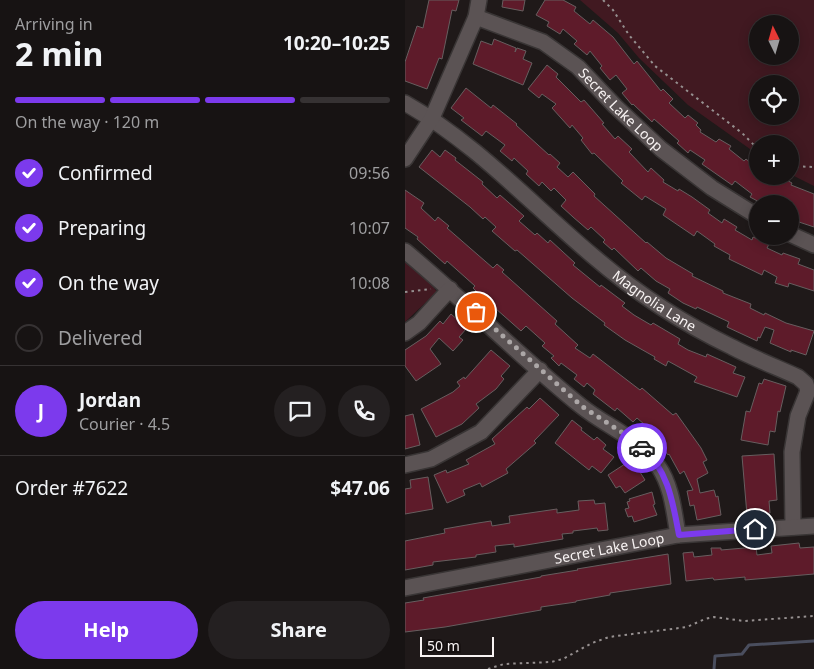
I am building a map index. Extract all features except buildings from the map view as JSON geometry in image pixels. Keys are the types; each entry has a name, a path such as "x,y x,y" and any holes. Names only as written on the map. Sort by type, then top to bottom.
{"street":[{"path":"405,159 432,118 476,17 479,0"},
{"name":"Secret Lake Loop","path":"476,17 543,42 578,67 615,106 661,149 713,188 749,211"},
{"name":"Magnolia Lane","path":"405,103 432,118 470,146 593,257 640,293 678,318 732,348 798,377 806,384 808,391 797,416 792,452 793,527"},
{"path":"799,238 814,245"},
{"path":"405,251 583,407 629,437 648,452 659,468 673,500 679,535"},
{"path":"405,334 450,289"},
{"path":"405,465 431,459 481,432 540,370"},
{"name":"Secret Lake Loop","path":"405,588 679,535 814,526"}],"path":[{"path":"603,0 613,10 629,35 655,66 749,140"},
{"path":"799,166 814,167"},
{"path":"405,292 428,288 450,289"},
{"path":"488,669 504,664 540,664 563,659 592,643 609,637 687,627 713,617 744,621 814,616"}],"shaded area":[{"path":"580,0 814,0 814,186 799,178 799,135 749,135 749,148 688,105 639,58 618,33"},
{"path":"405,261 429,281 437,292 405,322"}],"waterway":[{"path":"714,669 715,656 742,654 749,645 814,641"}],"way so far":[{"path":"476,312 583,407 629,437 642,448"}],"route":[{"path":"642,448 648,452 667,484 673,500 679,535 755,529"}]}
